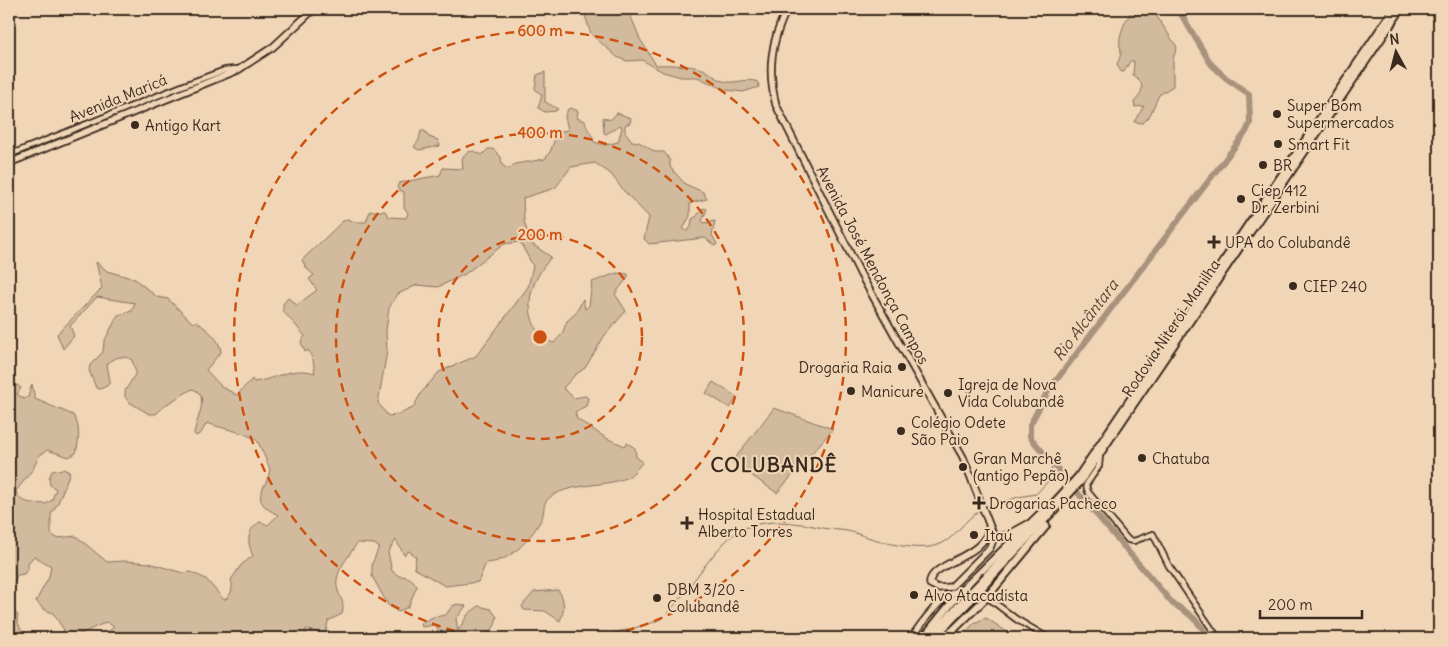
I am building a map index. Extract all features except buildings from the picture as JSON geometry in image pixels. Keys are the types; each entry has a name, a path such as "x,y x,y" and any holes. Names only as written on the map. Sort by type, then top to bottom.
{"highway":[{"name":"Rodovia Niterói-Manilha","path":"1082,481 1394,9"},
{"name":"Rodovia Niterói-Manilha","path":"988,578 1063,497 1082,481 1401,9"},
{"name":"Rodovia Niterói-Manilha","path":"929,638 1056,510 1063,497"},
{"path":"923,638 978,573 1028,524 1063,497"},
{"path":"945,638 978,606 1036,540 1056,510"},
{"path":"980,586 986,589 996,586"},
{"path":"973,592 977,598 978,606"},
{"name":"Rodovia Niterói-Manilha","path":"934,638 968,598"}],"main road":[{"path":"9,162 238,70 273,47 314,9"},
{"name":"Avenida José Mendonça Campos","path":"787,9 776,35 770,58 770,81 776,106 848,251 963,457 994,537"},
{"path":"937,603 937,592 929,582 934,572 966,555 985,541 1008,534 1028,524"},
{"path":"985,541 989,527"},
{"path":"993,545 994,537"},
{"path":"985,541 990,541 993,545"},
{"path":"935,588 948,589 993,545 999,542 1003,548"},
{"path":"978,573 980,586 985,596"},
{"path":"959,579 962,590"},
{"path":"911,638 937,603 948,595 962,590 985,596"}],"street":[{"name":"Avenida Maricá","path":"9,155 187,84 225,70 238,70"},
{"path":"1082,481 1088,492 1128,540 1134,542 1153,534 1169,566 1218,638"},
{"path":"985,596 1016,620 1048,638"}],"shaded area":[{"path":"583,9 628,9 640,39 656,65 699,68 706,70 723,81 754,81 758,82 759,87 743,92 726,90 697,77 681,77 663,72 642,60 627,61 617,57 591,34"},
{"path":"1133,9 1152,9 1177,47 1173,59 1173,86 1159,95 1149,117 1143,123 1134,122 1144,106 1135,107 1134,102 1142,88 1140,81 1133,75 1134,61 1130,61 1124,72 1121,72 1117,64 1121,55 1121,34"},
{"path":"545,72 545,102 558,109 556,111 545,112 538,108 542,95 535,89 537,75"},
{"path":"571,108 578,111 577,118 585,121 594,142 605,145 618,142 622,128 620,125 606,134 604,133 603,117 610,120 617,113 631,118 630,123 625,125 625,132 632,141 639,142 655,152 664,152 670,160 670,167 685,184 703,192 707,199 690,203 690,216 683,229 687,231 691,227 692,219 703,208 707,209 702,221 704,223 715,221 712,235 717,244 715,246 705,238 649,244 644,239 649,217 623,190 611,174 595,163 571,167 555,188 523,198 524,222 532,244 551,257 537,277 531,296 531,316 541,339 554,343 562,334 567,321 576,313 583,299 585,309 589,306 592,282 617,273 628,274 628,277 615,294 626,311 605,335 585,368 575,375 563,388 574,398 585,396 588,398 586,406 575,412 577,419 606,438 625,446 627,443 635,448 636,457 643,462 630,475 617,481 564,490 555,494 548,499 542,518 525,543 503,559 486,563 478,582 445,586 414,568 416,557 409,551 404,555 396,540 388,552 392,571 399,576 410,578 417,586 408,607 398,612 388,605 372,576 372,564 379,547 374,544 357,543 342,566 337,578 338,591 343,604 342,614 328,621 326,632 320,633 306,629 306,638 100,638 114,627 107,622 71,638 59,638 64,630 53,613 43,609 36,601 49,577 51,566 34,556 28,563 28,569 24,574 17,575 9,596 9,387 17,385 21,388 17,394 24,399 28,397 32,384 35,399 73,415 78,429 76,453 69,457 47,450 39,456 33,469 16,491 18,495 23,501 46,504 52,500 56,489 50,485 49,478 52,471 63,469 70,472 58,503 51,514 51,534 57,538 76,536 107,562 149,563 183,573 191,572 206,579 224,600 231,592 231,580 241,565 253,556 249,541 252,529 260,522 268,525 278,515 268,509 261,499 270,470 258,442 242,433 207,423 201,433 196,436 194,434 202,402 198,392 192,389 167,404 156,414 149,414 129,402 125,397 125,391 136,373 132,360 122,357 116,358 107,364 110,382 107,386 100,389 96,388 89,370 90,365 103,352 104,342 118,315 132,311 135,303 97,297 70,326 74,336 63,349 57,334 102,288 96,262 107,271 135,279 157,297 168,299 193,323 196,321 208,331 218,342 221,352 206,370 222,387 237,395 252,379 254,382 299,371 315,373 313,360 308,350 305,352 301,342 305,336 283,311 283,304 288,298 297,305 317,290 309,279 314,275 307,269 302,260 344,220 366,222 370,211 385,211 389,217 406,218 408,213 404,207 404,192 397,187 399,183 440,175 443,168 463,169 462,158 468,152 474,151 482,155 488,149 493,149 501,157 502,165 508,169 515,164 545,159 551,150 557,132 568,130 565,116 568,109","holes":["520,242 533,266 528,287 476,356 439,372 421,393 413,408 397,415 388,416 378,403 387,351 386,331 389,308 398,294 417,285 438,287 465,274 504,244"]},
{"path":"421,131 425,131 429,137 438,140 440,146 419,150 414,147 419,140"},
{"path":"713,382 737,397 730,408 706,393"},
{"path":"774,408 833,429 777,493 732,462"},
{"path":"558,590 564,605 560,621 545,611 524,610 522,606 534,592"},
{"path":"458,604 466,606 456,619 458,631 468,614 479,606 491,609 497,617 495,625 488,635 479,635 477,638 455,636 427,638 435,637 439,632 435,625 422,627 421,623 433,617 446,615 452,606"},
{"path":"12,611 18,615 17,620 24,638 9,638 9,614"},
{"path":"986,618 1016,638 961,638 974,623"}],"waterway":[{"name":"Rio Alcântara","path":"1178,9 1211,64 1226,78 1249,94 1250,123 1246,132 1048,391 1030,425 1030,437 1173,604 1194,618 1208,638"},
{"path":"986,508 1018,497 1036,494 1052,477 1051,463"},
{"path":"667,614 724,543 735,533 747,527 774,522 788,522 843,530 906,547 926,547 935,546 949,539 970,518 982,510"},
{"path":"604,635 646,625 664,617"},
{"path":"591,638 599,636"}],"place":[{"name":"Super Bom Supermercados","path":"1277,114"},
{"name":"Antigo Kart","path":"135,125"},
{"name":"Smart Fit","path":"1278,144"},
{"name":"BR","path":"1263,165"},
{"name":"Ciep 412 Dr. Zerbini","path":"1241,199"},
{"name":"UPA do Colubandê","path":"1214,242"},
{"name":"CIEP 240","path":"1293,286"},
{"name":"Drogaria Raia","path":"902,367"},
{"name":"Manicure","path":"851,391"},
{"name":"Igreja de Nova Vida Colubandê","path":"948,393"},
{"name":"Colégio Odete São Paio","path":"901,431"},
{"name":"Chatuba","path":"1142,458"},
{"name":"Gran Marchê (antigo Pepão)","path":"963,467"},
{"name":"Drogarias Pacheco","path":"979,503"},
{"name":"Hospital Estadual Alberto Torres","path":"687,523"},
{"name":"Itaú","path":"974,535"},
{"name":"Alvo Atacadista","path":"914,595"},
{"name":"DBM 3/20 - Colubandê","path":"657,598"}],"district":[{"name":"COLUBANDÊ","path":"774,464"}]}
